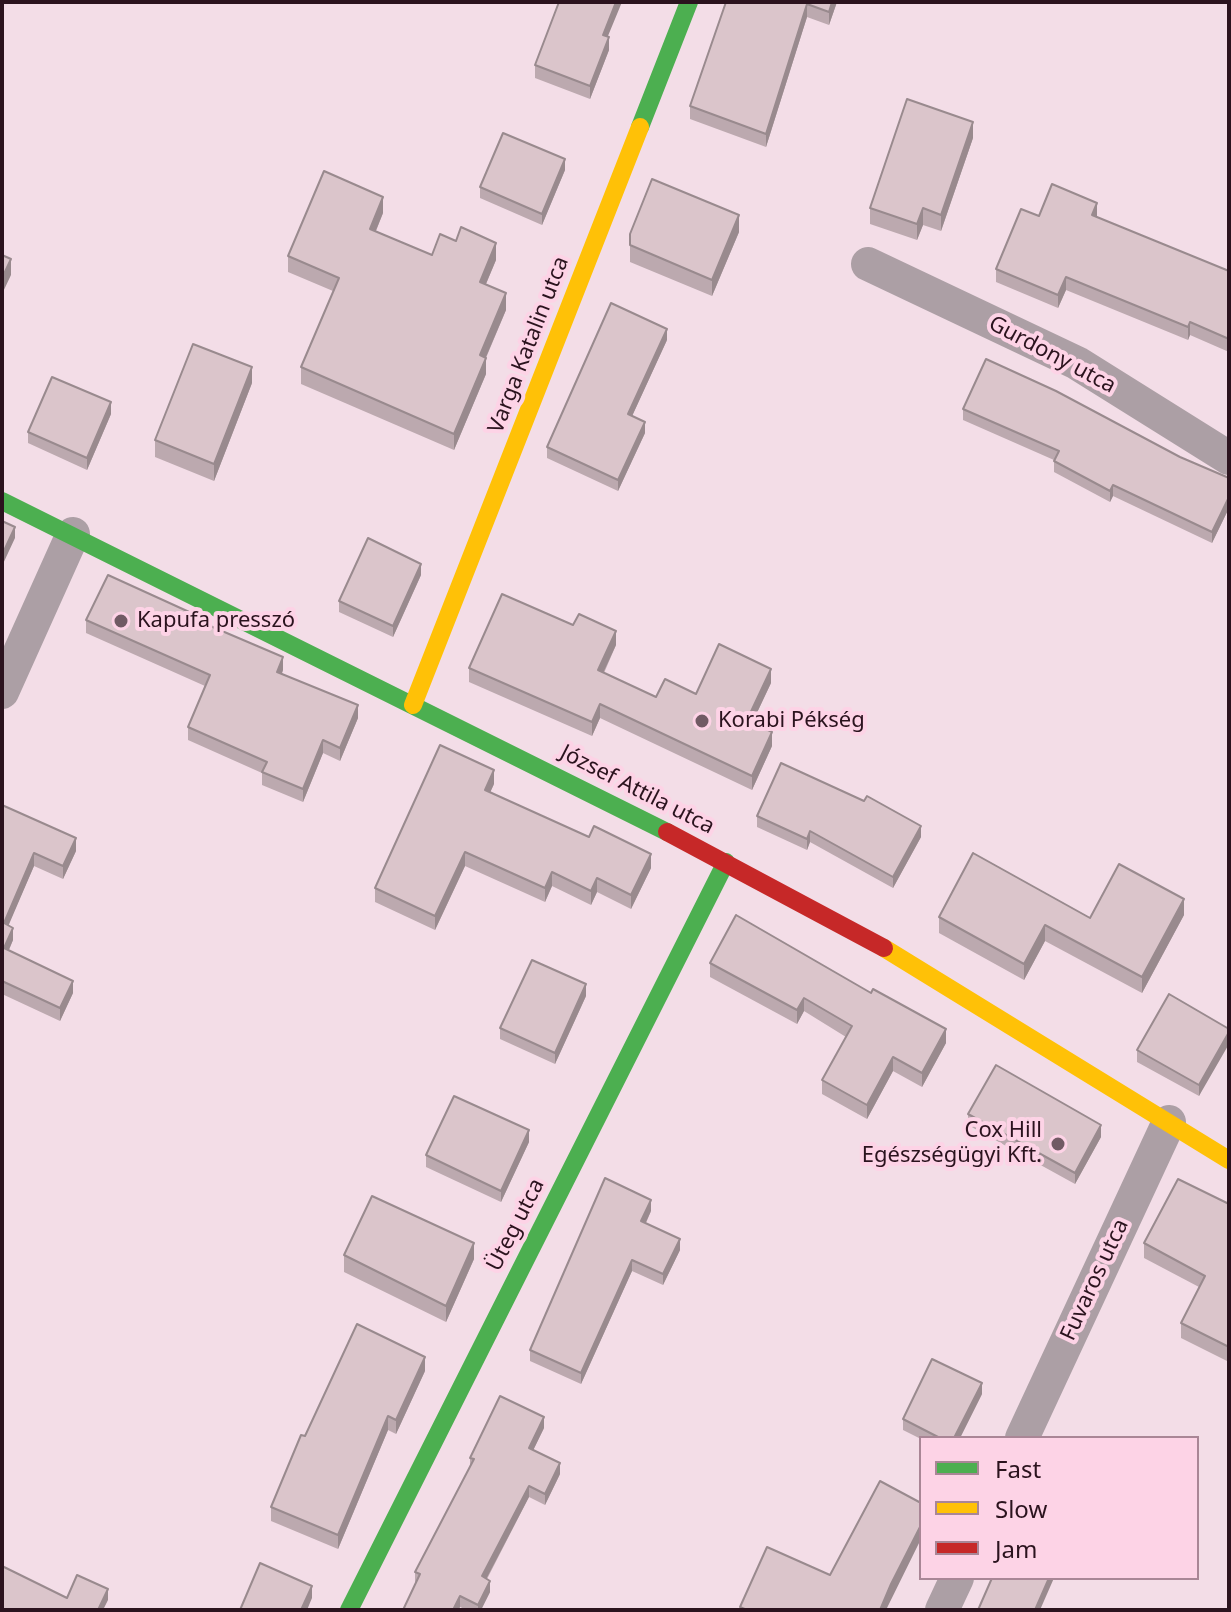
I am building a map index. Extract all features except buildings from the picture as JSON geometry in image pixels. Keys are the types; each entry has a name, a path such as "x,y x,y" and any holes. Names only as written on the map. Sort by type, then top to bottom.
{"street":[{"name":"Varga Katalin utca","path":"413,705 689,2"},
{"name":"Gurdony utca","path":"868,264 1077,363 1229,458"},
{"name":"József Attila utca","path":"2,501 726,862 888,949 1229,1160"},
{"path":"2,692 73,534"},
{"name":"Üteg utca","path":"349,1610 726,862"},
{"name":"Fuvaros utca","path":"1023,1436 1169,1122"},
{"path":"942,1610 956,1580"}],"traffic: fast":[{"path":"640,127 689,2"},
{"path":"2,501 667,832"},
{"path":"349,1610 726,862"}],"traffic: slow":[{"path":"413,705 640,127"},
{"path":"884,948 1229,1160"}],"traffic: jam":[{"path":"667,832 884,948"}],"place":[{"name":"Kapufa presszó","path":"121,621"},
{"name":"Korabi Pékség","path":"702,721"},
{"name":"Cox Hill Egészségügyi Kft.","path":"1058,1144"}]}
